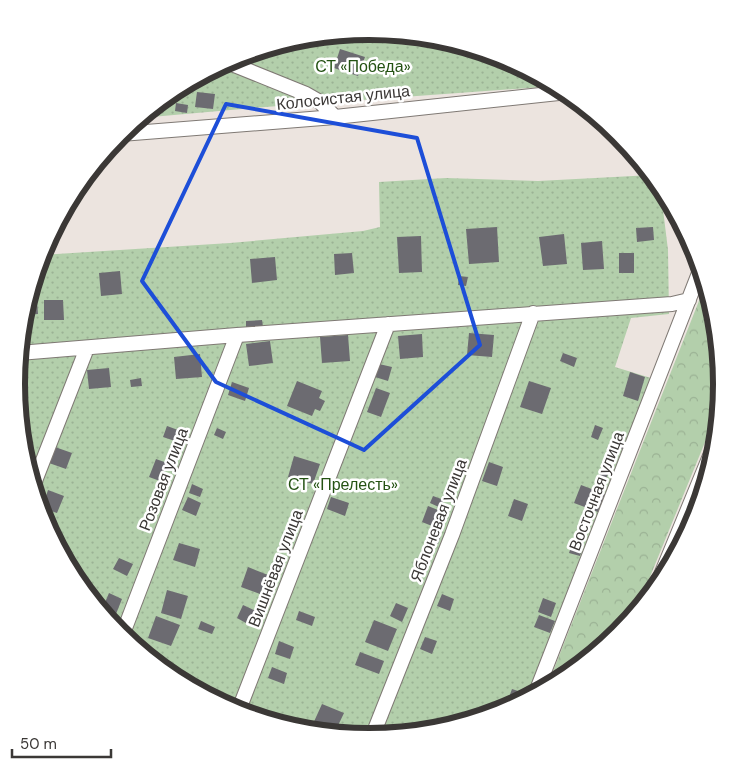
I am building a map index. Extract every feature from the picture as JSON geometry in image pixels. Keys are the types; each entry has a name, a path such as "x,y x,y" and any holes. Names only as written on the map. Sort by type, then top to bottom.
{"street":[{"path":"237,66 306,94 320,102 335,117"},
{"name":"Колосистая улица","path":"134,133 335,117 554,94"},
{"name":"Восточная улица","path":"539,684 697,279"},
{"path":"27,353 237,335 672,304 689,300"},
{"name":"Яблоневая улица","path":"376,729 452,535 533,314"},
{"name":"Вишнёвая улица","path":"241,704 388,324"},
{"name":"Розовая улица","path":"125,627 237,335"},
{"path":"37,475 86,348"},
{"path":"670,553 701,478"}],"highlighted area":[{"path":"226,104 417,138 480,345 364,450 216,382 142,281"}],"green space":[{"name":"СТ «Победа»","path":"370,40 414,43 459,52 501,66 543,87 152,117 197,86 238,66 280,52 325,43 347,41"},
{"name":"СТ «Прелесть»","path":"643,175 662,203 668,250 669,314 631,318 615,367 651,378 531,688 480,711 437,722 414,726 370,729 325,726 280,717 238,703 197,683 142,644 110,612 71,557 51,516 37,474 28,429 25,384 26,362 28,340 37,295 50,254 230,243 363,231 380,227 379,182 446,178 538,181"},
{"path":"702,294 711,340 713,362 714,384 711,427 643,594 629,612 597,644 550,678"}],"building":[{"path":"340,49 365,57 358,76 334,68"},
{"path":"197,92 215,94 213,109 195,107"},
{"path":"176,103 188,105 187,113 175,111"},
{"path":"497,227 499,262 469,264 466,229"},
{"path":"653,227 654,240 637,242 636,228"},
{"path":"564,234 567,264 543,266 539,237"},
{"path":"421,236 422,272 399,273 397,237"},
{"path":"602,241 604,269 583,270 581,243"},
{"path":"352,253 354,273 335,275 334,254"},
{"path":"619,253 634,253 634,273 619,273"},
{"path":"275,257 277,280 252,283 250,259"},
{"path":"120,271 122,294 101,296 99,273"},
{"path":"459,276 468,277 466,286 458,285"},
{"path":"44,300 63,300 64,320 44,320"},
{"path":"36,301 37,301 38,314 33,314"},
{"path":"262,320 263,327 246,328 246,321"},
{"path":"469,333 494,335 492,357 467,355"},
{"path":"422,334 423,357 400,359 398,336"},
{"path":"348,335 350,361 322,363 320,337"},
{"path":"270,341 273,363 249,366 246,344"},
{"path":"563,353 577,358 574,367 560,361"},
{"path":"200,354 202,377 176,379 174,357"},
{"path":"379,364 392,367 388,381 375,377"},
{"path":"109,368 111,387 89,389 87,370"},
{"path":"630,372 645,377 638,401 623,396"},
{"path":"141,378 142,386 131,387 130,380"},
{"path":"297,381 322,391 319,398 325,401 320,411 315,409 312,416 287,406"},
{"path":"529,381 551,388 542,414 520,407"},
{"path":"232,382 249,388 245,401 228,395"},
{"path":"376,388 390,393 381,417 367,412"},
{"path":"595,425 603,428 598,440 591,437"},
{"path":"167,426 178,430 175,441 163,437"},
{"path":"217,428 226,432 223,439 214,435"},
{"path":"617,440 626,443 624,450 614,446"},
{"path":"55,447 72,453 66,469 49,463"},
{"path":"294,456 320,464 313,484 288,477"},
{"path":"156,459 167,463 160,481 149,477"},
{"path":"489,462 503,467 497,486 482,481"},
{"path":"602,469 609,471 605,482 598,480"},
{"path":"192,484 203,489 200,497 189,493"},
{"path":"581,485 605,494 598,512 574,503"},
{"path":"48,490 64,496 57,513 49,510 45,500"},
{"path":"433,496 444,500 441,508 430,503"},
{"path":"188,497 201,503 196,516 182,510"},
{"path":"331,497 349,503 345,516 327,509"},
{"path":"514,499 528,504 522,521 508,516"},
{"path":"428,506 438,510 432,526 422,522"},
{"path":"430,532 441,535 438,544 428,541"},
{"path":"179,543 200,549 195,567 173,560"},
{"path":"572,544 583,547 580,556 569,553"},
{"path":"119,558 133,564 127,576 113,569"},
{"path":"248,567 268,575 260,594 241,587"},
{"path":"167,590 188,596 181,619 161,613"},
{"path":"109,593 122,599 115,617 104,604"},
{"path":"442,594 454,599 450,611 437,606"},
{"path":"543,598 556,603 551,617 538,612"},
{"path":"396,603 408,608 402,622 390,616"},
{"path":"243,605 260,613 253,627 237,618"},
{"path":"299,611 315,617 312,626 296,620"},
{"path":"539,615 555,621 550,633 534,627"},
{"path":"156,616 180,625 171,646 148,638"},
{"path":"374,620 397,629 388,651 365,642"},
{"path":"201,621 215,627 212,634 198,629"},
{"path":"425,637 437,641 432,654 420,649"},
{"path":"279,641 294,647 290,659 275,654"},
{"path":"360,652 384,661 379,674 355,665"},
{"path":"162,659 172,662 171,666"},
{"path":"272,667 287,673 284,684 268,678"},
{"path":"512,689 523,693 522,693 508,700"},
{"path":"322,704 344,713 337,727 313,724"}]}
